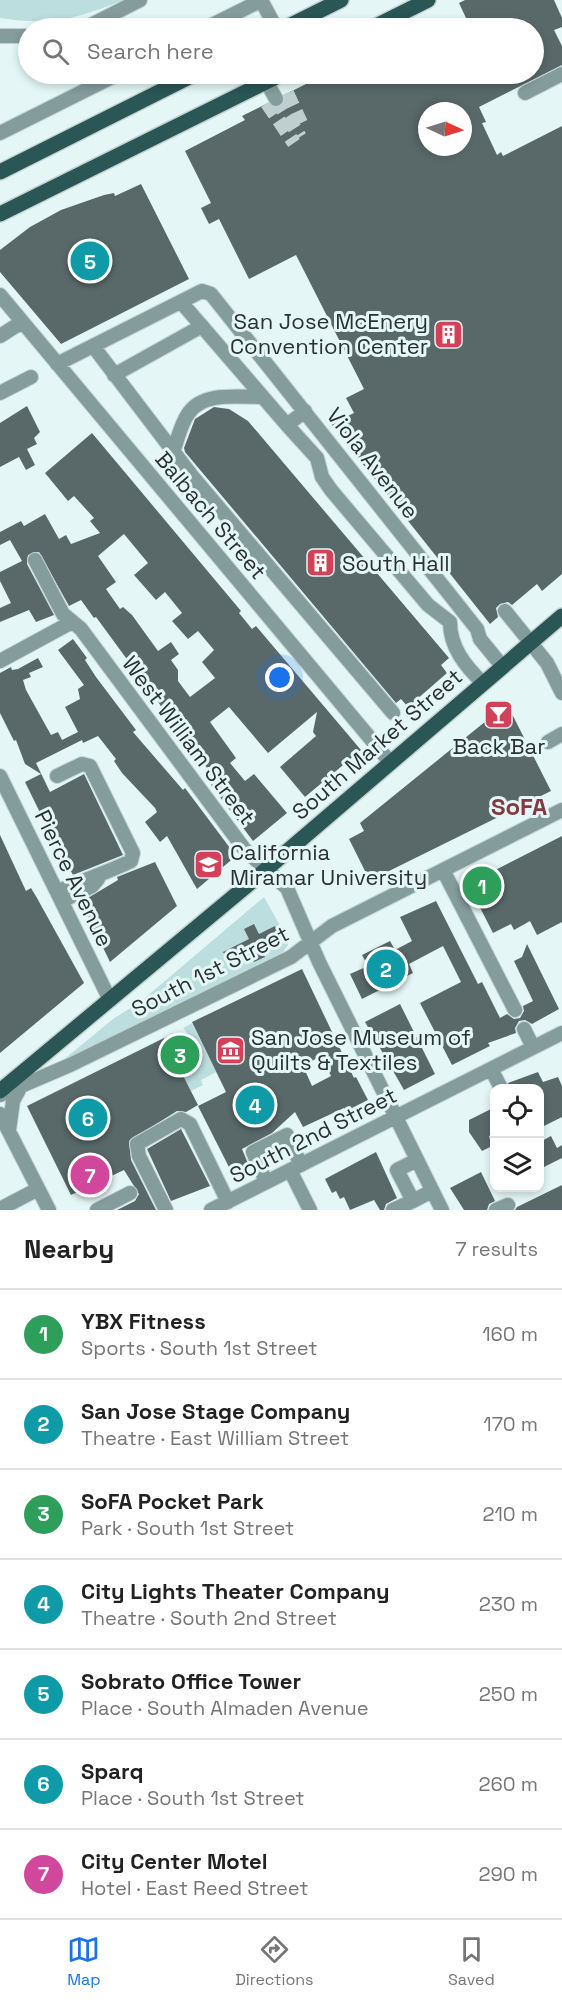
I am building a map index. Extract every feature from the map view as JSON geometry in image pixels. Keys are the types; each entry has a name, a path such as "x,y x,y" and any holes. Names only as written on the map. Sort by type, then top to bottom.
{"main road":[{"path":"305,18 341,0"},
{"path":"392,18 428,0"},
{"path":"0,172 175,84"},
{"path":"0,214 251,84"},
{"name":"South Market Street","path":"0,1093 109,998 266,868 562,616"}],"street":[{"path":"105,18 140,0"},
{"path":"226,18 262,0 271,18"},
{"path":"0,36 18,36"},
{"path":"544,83 562,74"},
{"path":"0,133 94,84"},
{"path":"268,84 277,99"},
{"path":"525,93 543,84"},
{"name":"Viola Avenue","path":"181,302 206,291 216,298 477,629 480,639 502,666"},
{"name":"Balbach Street","path":"0,296 390,762"},
{"path":"57,364 181,302 317,458 322,477 331,490 428,605 450,622 450,636 466,666 483,682"},
{"path":"0,336 22,322"},
{"path":"114,375 202,326"},
{"path":"93,346 174,449 192,476 393,712"},
{"path":"0,393 32,377"},
{"path":"174,449 188,414 200,402 220,397 263,397"},
{"path":"287,425 305,411"},
{"name":"West William Street","path":"35,560 63,614 81,629 245,850 287,888 310,942 442,1210"},
{"path":"505,611 532,641 547,663 562,693"},
{"path":"0,661 72,622"},
{"path":"548,742 562,734"},
{"path":"57,776 82,764 90,766 133,853 131,861 101,876 93,886 59,897"},
{"name":"Pierce Avenue","path":"0,776 109,998"},
{"name":"South 1st Street","path":"0,1093 20,1088 291,957 332,926 562,810"},
{"path":"443,870 515,1010"},
{"path":"524,1029 533,1047"},
{"name":"South 2nd Street","path":"211,1210 562,1033"},
{"path":"9,1132 13,1101 48,1050"},
{"path":"491,1069 498,1084"},
{"path":"0,1114 49,1210"},
{"path":"166,1210 139,1156 136,1144 182,1119 190,1124 228,1202"},
{"path":"266,1182 253,1152 286,1135 310,1210"},
{"path":"413,1201 397,1170 417,1160"},
{"path":"0,1209 38,1190"},
{"path":"393,1210 432,1191"},
{"path":"97,1210 130,1193"}],"shaded area":[{"path":"0,0 124,0 68,18 18,18 18,20 0,18"},
{"path":"264,897 287,938 288,945 283,952 56,1066 113,1019 140,1002"},
{"path":"192,1023 216,1072 201,1080 203,1085 191,1091 164,1038 173,1033 175,1043 185,1045 190,1036 183,1028"}],"building":[{"name":"San Jose McEnery Convention Center","path":"465,0 554,0 562,18 562,27 554,30 562,46 562,65 544,74 544,18 466,18 459,3"},
{"name":"San Jose McEnery Convention Center","path":"306,84 524,84 479,107 486,122 482,123 497,155 501,152 503,156 562,126 562,574 542,591 537,584 512,605 508,602 500,604 496,608 498,617 490,624 331,424 354,413 346,398 364,389 296,255 249,279 219,219 209,224 201,208 211,203 185,151 245,120 242,116 268,103 272,107 280,107 284,103 284,95"},
{"path":"141,184 189,279 61,344 0,272 0,250 30,227 61,210 104,195 114,193 115,196"},
{"path":"27,406 40,432 34,438 37,444 27,449 35,465 26,470 19,457 0,467 0,423"},
{"name":"South Hall","path":"214,407 229,409 248,421 449,658 441,665 447,673 408,707 401,699 396,703 185,452 184,448 195,419"},
{"path":"92,433 241,611 239,613 252,629 256,626 361,750 305,797 280,767 316,736 313,732 317,712 268,753 229,707 210,722 236,758 230,763 245,781 254,774 287,813 253,841 211,785 217,780 170,723 159,703 96,617 94,618 81,600 69,606 39,552 28,555 27,564 54,615 36,622 29,610 0,622 0,608 11,603 0,581 0,572 22,561 10,540 0,545 0,532 21,521 24,526 45,514 59,539 66,535 71,544 100,533 90,521 94,518 74,496 68,501 45,473","holes":["124,534 148,563 134,575 156,600 165,592 182,613 172,621 188,639 198,631 214,650 202,662 215,678 190,697 178,681 178,670 171,660 179,654 171,642 158,651 132,615 123,607 120,609 106,589 116,582 98,556"]},
{"path":"73,639 87,658 85,660 96,677 136,730 133,732 183,790 185,788 236,856 197,889 167,836 160,842 145,822 157,812 155,808 122,773 114,761 116,759 98,736 83,743 82,740 36,763 50,792 84,774 123,855 73,875 52,837 25,782 41,774 25,764 16,740 14,741 0,713 0,673 11,667 12,670 18,669 38,658 43,667 29,673 31,677 23,680 26,690 51,735 58,732 62,740 78,732 65,707 80,699 78,689 84,685 58,650"},
{"path":"507,704 551,791 369,879 349,839 364,831 360,823"},
{"path":"0,835 26,891 31,888 84,983 0,1053"},
{"path":"562,836 562,922 537,935 530,921 514,930 511,924 493,933 468,884"},
{"path":"155,862 177,906 110,962 81,902 118,880 117,877"},
{"path":"436,901 478,984 482,982 500,1018 507,1014 514,1019 520,1018 524,1011 523,1006 533,1001 514,961 522,957 527,944 559,1009 532,1024 525,1020 519,1021 515,1028 516,1033 488,1043 490,1046 452,1065 420,1003 461,982 443,946 409,964 413,973 362,999 350,974 368,966 362,955 390,941 395,950 412,941 400,917"},
{"path":"254,924 259,934 275,926 280,936 260,947 265,957 254,962 249,952 229,962 223,952 249,939 244,929"},
{"path":"302,969 354,1078 356,1077 368,1100 346,1111 344,1108 303,1127 295,1112 272,1133 242,1149 249,1166 233,1175 198,1106 226,1092 192,1022","holes":["321,1056 331,1076 312,1086 303,1066"]},
{"path":"400,1004 435,1074 404,1090 365,1022"},
{"path":"164,1038 198,1105 186,1112 177,1111 129,1141 131,1160 156,1210 117,1210 135,1201 139,1194 124,1170 71,1195 27,1106"},
{"path":"538,1072 543,1082 558,1077 562,1086 562,1117 544,1126 544,1084 508,1083"},
{"path":"490,1110 490,1147 482,1151 469,1132 469,1120"},
{"path":"181,1129 210,1186 171,1201 147,1149"},
{"path":"551,1136 557,1148 562,1145 562,1158 544,1167 544,1140"},
{"path":"376,1152 397,1198 386,1204 384,1210 380,1210 374,1200 350,1210 344,1197 340,1199 336,1191 332,1193 325,1179"},
{"path":"481,1172 495,1201 489,1204 487,1210 464,1210 450,1188"},
{"path":"562,1185 562,1210 515,1210 517,1207"}],"tunnel":[{"path":"287,93 301,123"},
{"path":"276,99 300,137"},
{"path":"267,103 294,143"}],"place":[{"name":"Sobrato Office Tower","path":"90,261"},
{"name":"San Jose McEnery Convention Center","path":"449,334"},
{"name":"South Hall","path":"321,563"},
{"name":"Back Bar","path":"499,714"},
{"name":"California Miramar University","path":"209,865"},
{"name":"YBX Fitness","path":"482,886"},
{"name":"San Jose Stage Company","path":"386,969"},
{"name":"San Jose Museum of Quilts & Textiles","path":"230,1050"},
{"name":"SoFA Pocket Park","path":"180,1055"},
{"name":"City Lights Theater Company","path":"255,1105"},
{"name":"Sparq","path":"88,1118"},
{"name":"City Center Motel","path":"90,1175"}],"district":[{"name":"SoFA","path":"519,807"}]}
